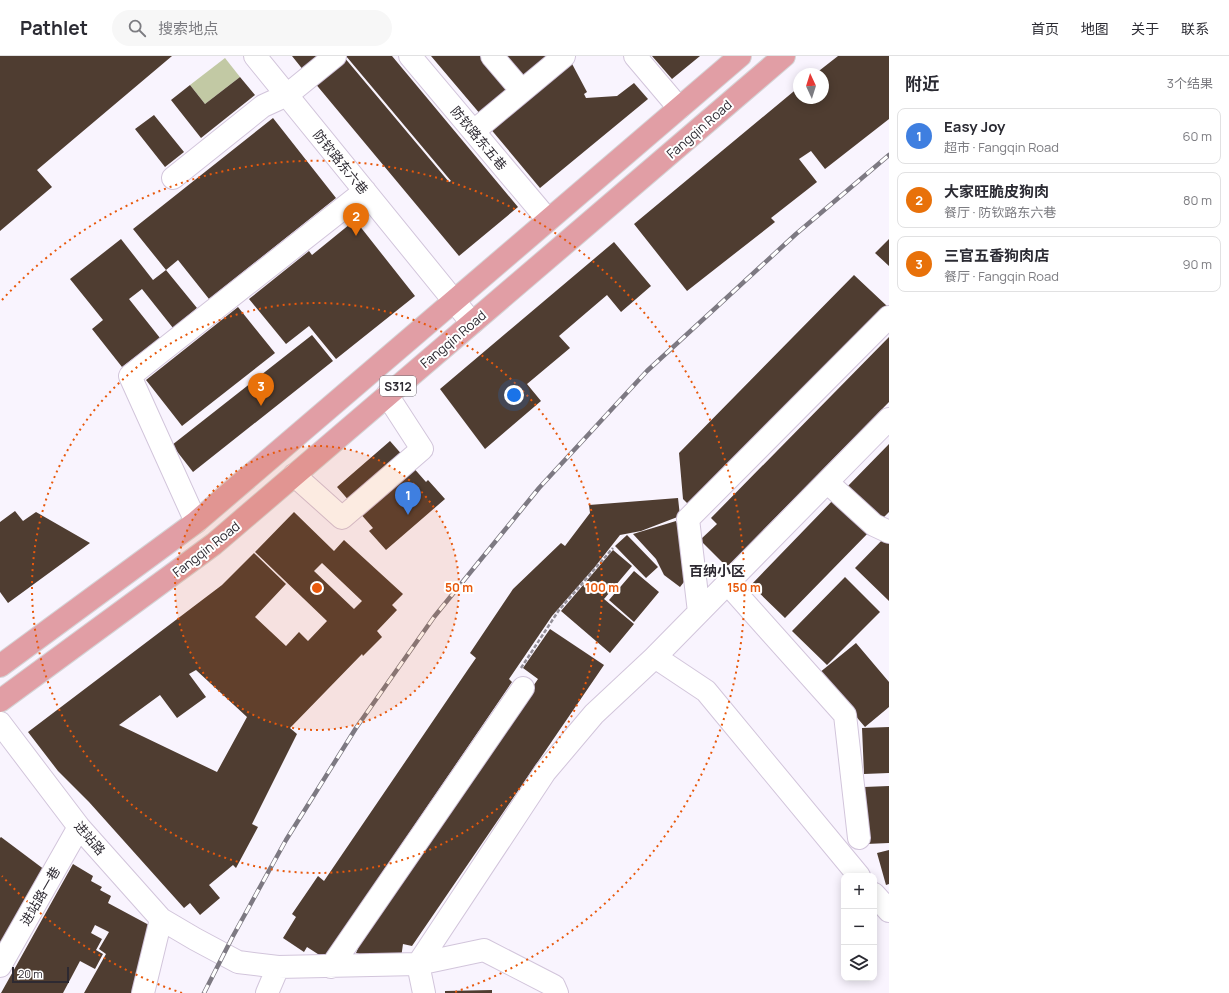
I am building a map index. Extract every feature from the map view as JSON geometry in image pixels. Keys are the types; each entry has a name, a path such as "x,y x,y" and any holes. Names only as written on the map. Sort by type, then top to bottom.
{"main road":[{"name":"Fangqin Road","path":"0,666 196,522 740,56"},
{"name":"Fangqin Road","path":"0,701 214,544 784,56"}],"street":[{"name":"防钦路东六巷","path":"255,56 472,323"},
{"path":"173,178 263,106 287,95 335,56"},
{"name":"防钦路东五巷","path":"410,56 548,220"},
{"path":"492,56 522,91"},
{"path":"474,131 564,56"},
{"path":"635,56 679,108"},
{"path":"196,522 130,376 365,191"},
{"path":"699,612 688,519 889,317"},
{"path":"294,475 342,518 382,484 422,449 387,395"},
{"path":"424,993 418,964 545,772 594,714 655,657 889,419"},
{"path":"827,482 874,525 889,532"},
{"path":"727,583 845,716 859,838"},
{"path":"655,657 706,691 856,873"},
{"path":"332,967 522,688"},
{"name":"进站路","path":"0,723 79,827 161,918 195,939 238,962 278,967 418,964 484,950 554,986 558,993"},
{"name":"进站路一巷","path":"0,966 79,827"},
{"path":"877,897 889,911"},
{"path":"143,993 161,918"},
{"path":"267,993 278,967"}],"path":[{"path":"522,688 521,666 559,610 613,548"}],"green space":[{"path":"225,58 240,77 205,104 190,85"}],"building":[{"path":"0,56 172,56 37,170 52,187 0,231"},
{"path":"292,56 321,56 304,71"},
{"path":"346,56 392,56 518,207 459,256 314,82 344,57 449,182 451,181"},
{"path":"431,56 484,56 512,90 481,115"},
{"path":"502,56 550,56 523,81"},
{"path":"652,56 700,56 672,79"},
{"path":"838,56 889,56 889,119 825,169 811,151 799,159 817,182 771,218 775,222 687,291 634,224 793,92 793,104 829,104 829,68 823,68"},
{"path":"570,60 587,92 584,94 586,98 617,96 634,83 648,99 540,188 489,127"},
{"path":"240,77 255,95 201,138 171,100 190,85 205,104"},
{"path":"154,115 184,152 165,167 135,129"},
{"path":"273,118 336,198 209,299 178,260 166,270 133,229"},
{"path":"355,220 415,296 336,359 309,326 286,344 249,299 309,251 312,255"},
{"path":"121,239 153,280 166,270 197,308 173,328 142,289 129,299 160,338 122,367 92,329 103,320 70,279"},
{"path":"889,239 889,266 875,253"},
{"path":"614,242 651,286 621,312 607,295 559,336 570,348 527,384 541,401 485,449 440,389"},
{"path":"854,275 887,306 691,507 683,499 679,453"},
{"path":"238,307 275,353 182,426 146,380"},
{"path":"312,335 333,361 193,472 172,445"},
{"path":"889,337 889,402 727,567 700,540 717,524 711,518"},
{"path":"390,441 426,482 428,480 445,499 386,550 369,531 373,528 337,487"},
{"path":"889,444 889,512 880,521 846,488"},
{"path":"836,497 871,530 785,618 751,585"},
{"path":"678,498 680,516 641,531 620,535 594,568 552,616 509,679 512,682 324,958 307,947 304,952 283,938 296,917 292,914 318,876 324,881 476,658 470,653 513,589 561,543 565,546 590,513 589,505"},
{"path":"15,511 23,521 36,512 90,543 8,603 0,592 0,522"},
{"path":"294,512 334,551 344,540 403,594 392,605 397,610 377,631 382,637 363,656 362,654 290,728 297,734 252,824 258,827 236,868 233,865 209,885 220,898 200,915 190,903 184,908 89,802 58,771 28,732 222,585 254,553 286,584 255,617 286,646 299,632 308,641 327,621 255,552","holes":["322,563 362,601 354,609 314,571","196,670 247,717 217,772 119,725 160,695 177,718 206,697 189,674"]},
{"path":"676,521 687,544 691,573 680,587 664,575 656,559 633,534"},
{"path":"627,535 658,567 646,578 615,546"},
{"path":"886,536 889,538 889,601 855,568"},
{"path":"613,550 632,566 604,599 634,624 610,653 561,611"},
{"path":"634,571 659,592 634,622 609,600"},
{"path":"845,577 880,612 827,665 792,631"},
{"path":"550,629 604,665 412,946 403,944 401,958 379,959 356,953 363,936 538,679 523,668"},
{"path":"856,643 889,682 889,707 865,727 819,673"},
{"path":"889,727 889,773 864,774 862,728"},
{"path":"889,786 889,843 866,844 864,787"},
{"path":"1,837 49,873 0,953 0,838"},
{"path":"889,850 889,884 886,885 877,853"},
{"path":"73,864 93,876 91,881 102,887 100,890 111,896 108,903 149,925 134,993 84,993 106,954 99,949 109,932 95,925 91,933 102,939 96,950 103,954 95,969 80,961 63,993 1,993"},
{"path":"492,990 492,993 445,993 445,991"}],"railway":[{"path":"204,993 233,936 286,840 356,728 434,617 539,488 647,371 796,234 889,155"}],"place":[{"name":"大家旺脆皮狗肉","path":"356,236"},
{"name":"三官五香狗肉店","path":"261,406"},
{"name":"Easy Joy","path":"408,515"}],"district":[{"name":"百纳小区","path":"717,570"}]}
